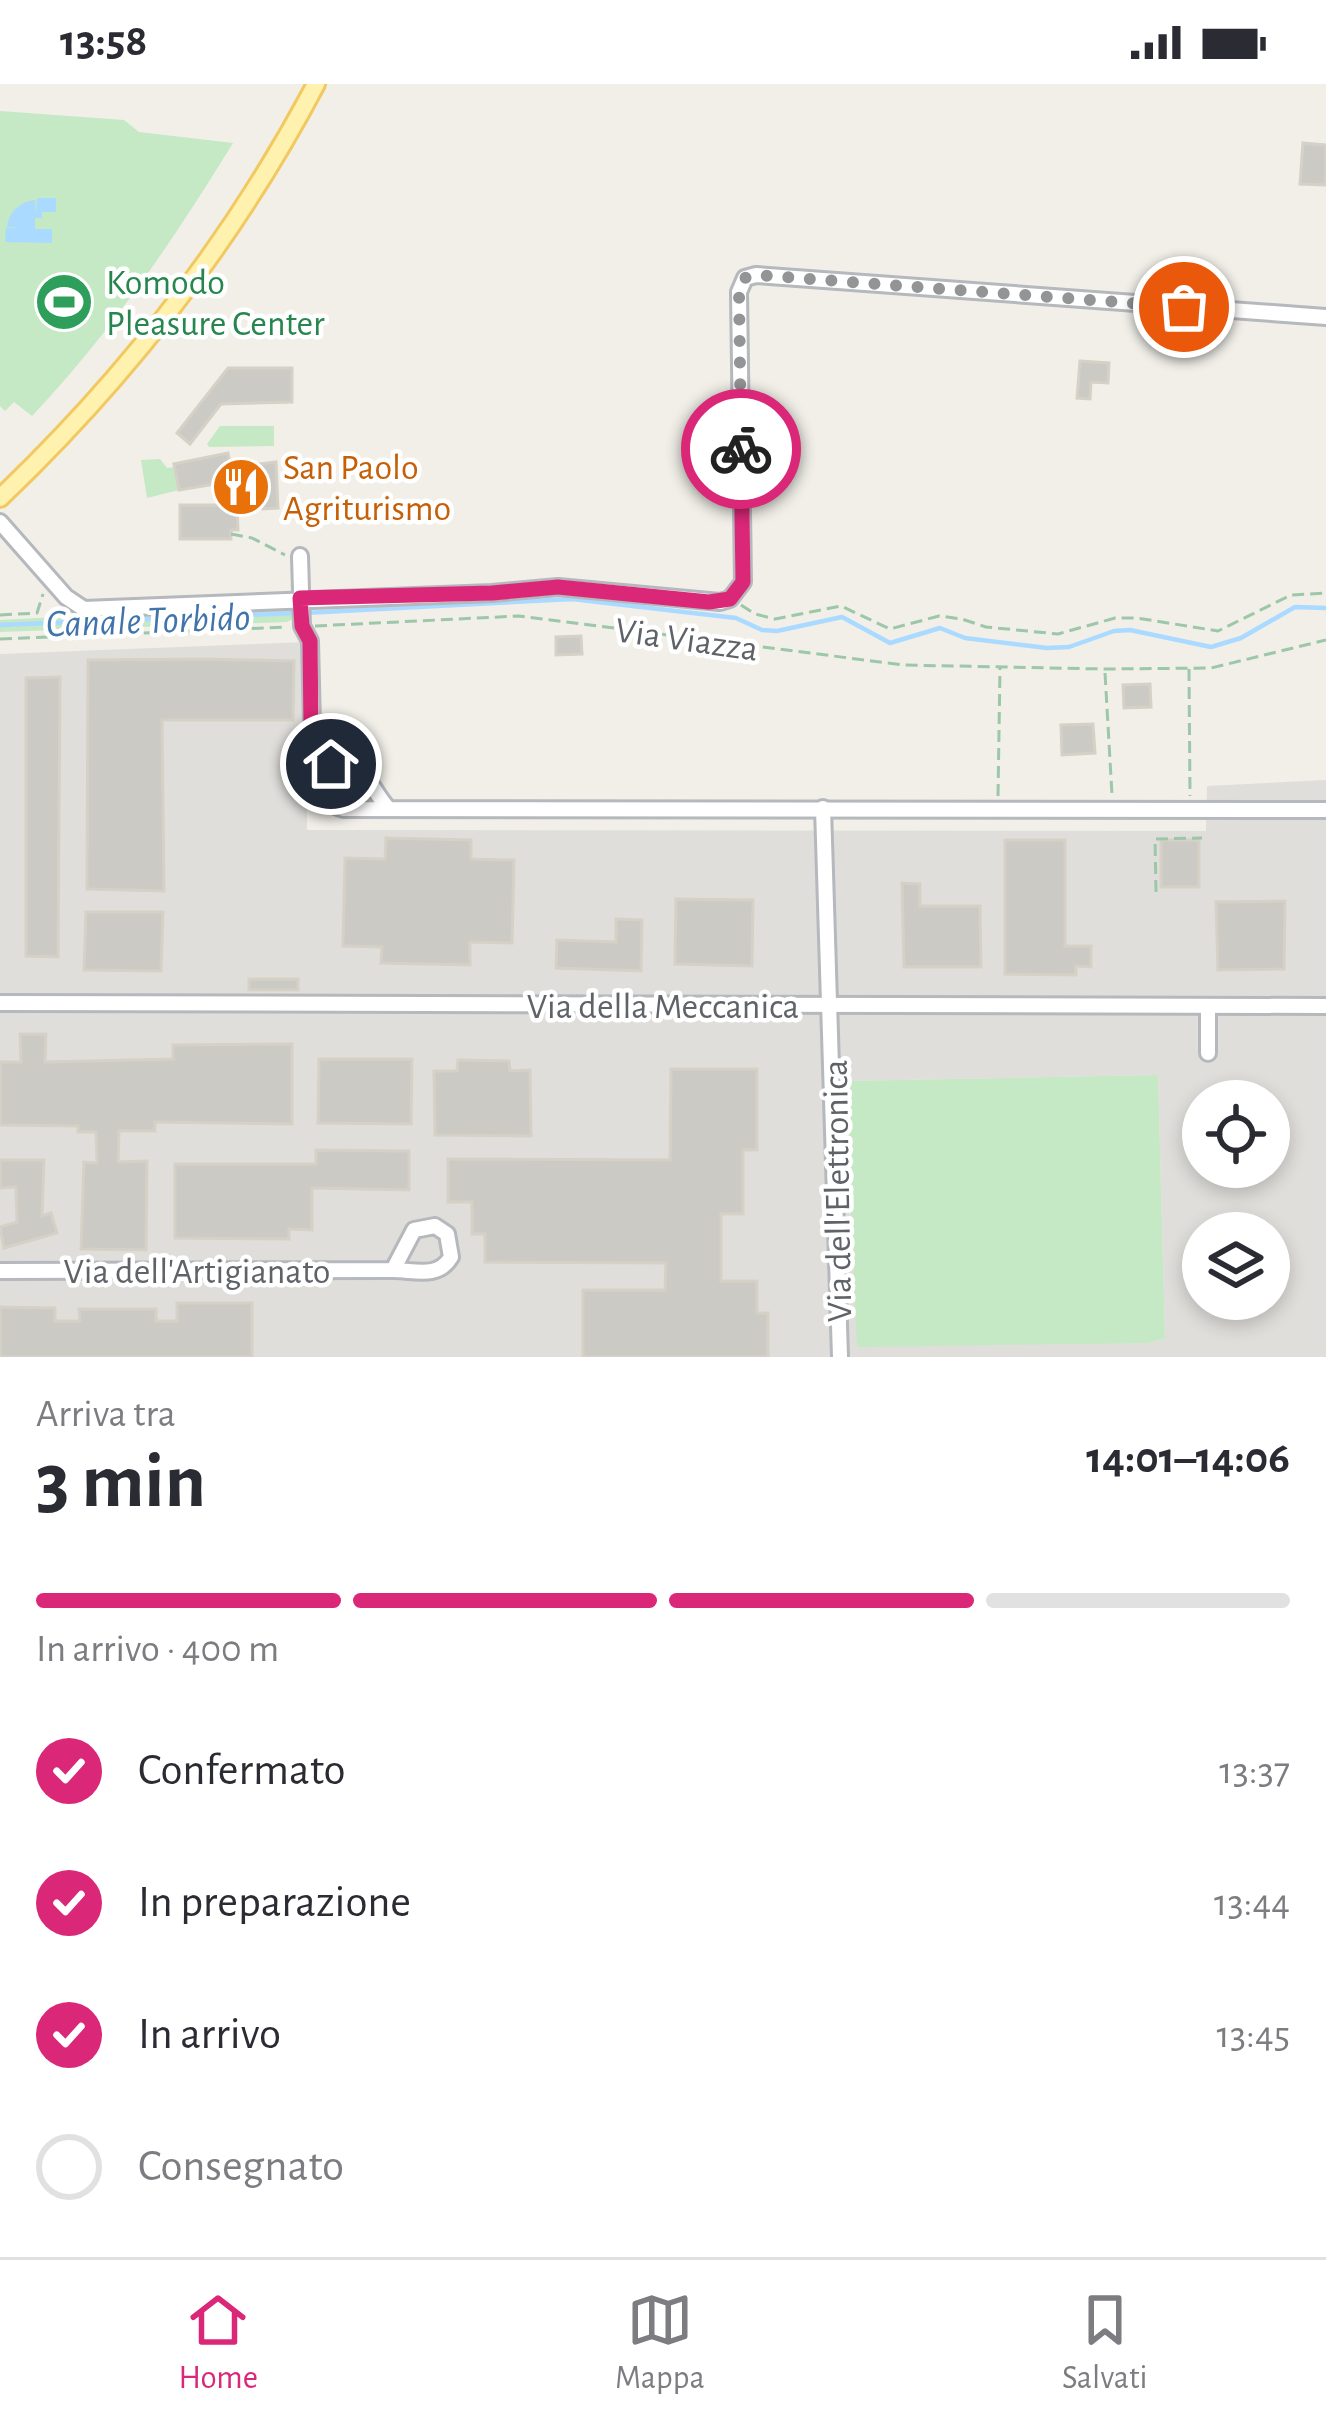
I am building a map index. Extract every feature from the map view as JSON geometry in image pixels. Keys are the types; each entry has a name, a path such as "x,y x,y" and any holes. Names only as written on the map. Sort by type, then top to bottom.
{"main road":[{"path":"0,498 112,385 206,266 276,160 316,84"}],"street":[{"path":"0,522 73,604 84,609 558,587 720,602 743,582 739,292 745,278 757,275 1326,317"},
{"path":"297,558 302,626 310,641 311,725 331,764"},
{"path":"386,807 353,764 331,764 318,779 322,801 343,808 1326,810"},
{"name":"Via dell'Elettronica","path":"823,808 839,1357"},
{"name":"Via della Meccanica","path":"0,1004 1326,1006"},
{"path":"1208,1006 1208,1053"},
{"name":"Via dell'Artigianato","path":"0,1271 438,1270 451,1256 447,1234 427,1225 414,1230 393,1270"}],"path":[{"path":"231,534 297,558"},
{"path":"0,615 39,612 51,579"},
{"path":"738,591 742,608 775,619 841,606 890,629 950,616 986,628 1058,634 1115,618 1218,631 1291,595 1326,593"},
{"name":"Via Viazza","path":"0,639 519,616 904,665 1104,669 1234,664 1326,640"},
{"path":"998,809 1000,666"},
{"path":"1104,669 1113,809"},
{"path":"1189,669 1190,809"},
{"path":"1176,829 1177,838"},
{"path":"1156,892 1156,839 1202,838"}],"shaded area":[{"path":"306,642 307,830 1206,831 1207,786 1326,780 1326,1357 0,1357 0,654","holes":["1158,1075 1165,1339 1145,1343 845,1081"]}],"green space":[{"name":"Komodo Pleasure Center","path":"0,111 124,120 139,132 233,143 140,285 32,416 14,402 5,411 0,406"},
{"path":"220,426 274,426 274,446 209,447"},
{"path":"160,459 167,468 175,467 179,490 147,498 141,460"},
{"path":"292,605 296,617 287,622 0,632 0,620"},
{"path":"1158,1075 1165,1339 857,1347 845,1081"}],"water":[{"path":"37,198 56,198 56,212 42,212 42,218 35,218 35,229 52,229 52,243 5,242 6,228 23,228 7,227 13,212 35,200 36,215"}],"building":[{"path":"1303,143 1326,145 1326,185 1300,184"},
{"path":"1080,361 1109,363 1108,383 1091,382 1090,399 1077,398"},
{"path":"228,368 292,368 292,402 221,404 190,444 177,433"},
{"path":"228,453 233,481 179,490 174,464"},
{"path":"276,462 278,508 263,509 259,464"},
{"path":"180,505 237,505 238,530 231,530 231,539 180,539"},
{"path":"581,636 582,654 556,655 556,637"},
{"path":"88,660 294,661 293,720 162,720 164,891 87,889"},
{"path":"60,677 58,957 26,956 26,678"},
{"path":"1150,684 1151,707 1124,708 1123,685"},
{"path":"1093,724 1095,753 1062,755 1061,725"},
{"path":"386,838 471,840 471,859 514,860 512,943 470,942 470,965 381,963 382,947 343,946 345,858 385,859"},
{"path":"1005,840 1065,840 1065,946 1091,946 1091,967 1076,966 1076,975 1005,974"},
{"path":"1161,840 1199,840 1199,887 1161,887"},
{"path":"902,883 920,884 920,906 980,906 981,967 904,967"},
{"path":"676,899 753,900 752,966 675,964"},
{"path":"1285,901 1284,969 1218,970 1216,902"},
{"path":"86,912 163,912 161,971 84,970"},
{"path":"616,919 642,920 641,971 556,968 557,940 616,942"},
{"path":"249,979 298,979 298,990 249,990"},
{"path":"20,1034 46,1034 45,1062 173,1059 173,1045 292,1044 292,1124 155,1122 155,1131 119,1131 118,1162 147,1161 146,1250 81,1249 84,1162 97,1163 96,1132 78,1132 78,1126 0,1125 0,1062 21,1062"},
{"path":"319,1059 412,1059 411,1124 318,1123"},
{"path":"458,1060 509,1061 510,1071 530,1070 531,1136 435,1135 434,1071 457,1071"},
{"path":"671,1069 757,1069 757,1150 743,1150 743,1214 721,1214 721,1281 757,1281 757,1313 768,1313 768,1357 583,1357 583,1290 665,1290 666,1263 485,1262 485,1234 472,1234 472,1202 448,1202 448,1159 670,1160"},
{"path":"316,1150 409,1151 409,1190 312,1188 312,1230 289,1229 289,1239 175,1238 175,1164 316,1164"},
{"path":"0,1160 44,1160 42,1216 51,1213 57,1233 4,1248 0,1227 17,1222 16,1187 0,1188"},
{"path":"177,1303 252,1303 252,1357 0,1357 0,1307 55,1308 55,1321 80,1321 79,1309 156,1309 156,1321 177,1321"}],"waterway":[{"name":"Canale Torbido","path":"304,613 572,599 736,618 762,630 842,617 890,643 940,628 965,638 1047,648 1069,647 1130,630 1211,647 1241,638 1295,607 1326,608"},
{"name":"Canale Torbido","path":"0,625 296,613"}],"way so far":[{"path":"741,449 739,292 745,278 757,275 1184,307"}],"place":[{"name":"Komodo Pleasure Center","path":"64,302"},
{"name":"San Paolo Agriturismo","path":"241,487"}],"route":[{"path":"331,764 311,725 310,641 302,626 300,598 558,587 709,602 730,599 743,582 741,449"}]}
